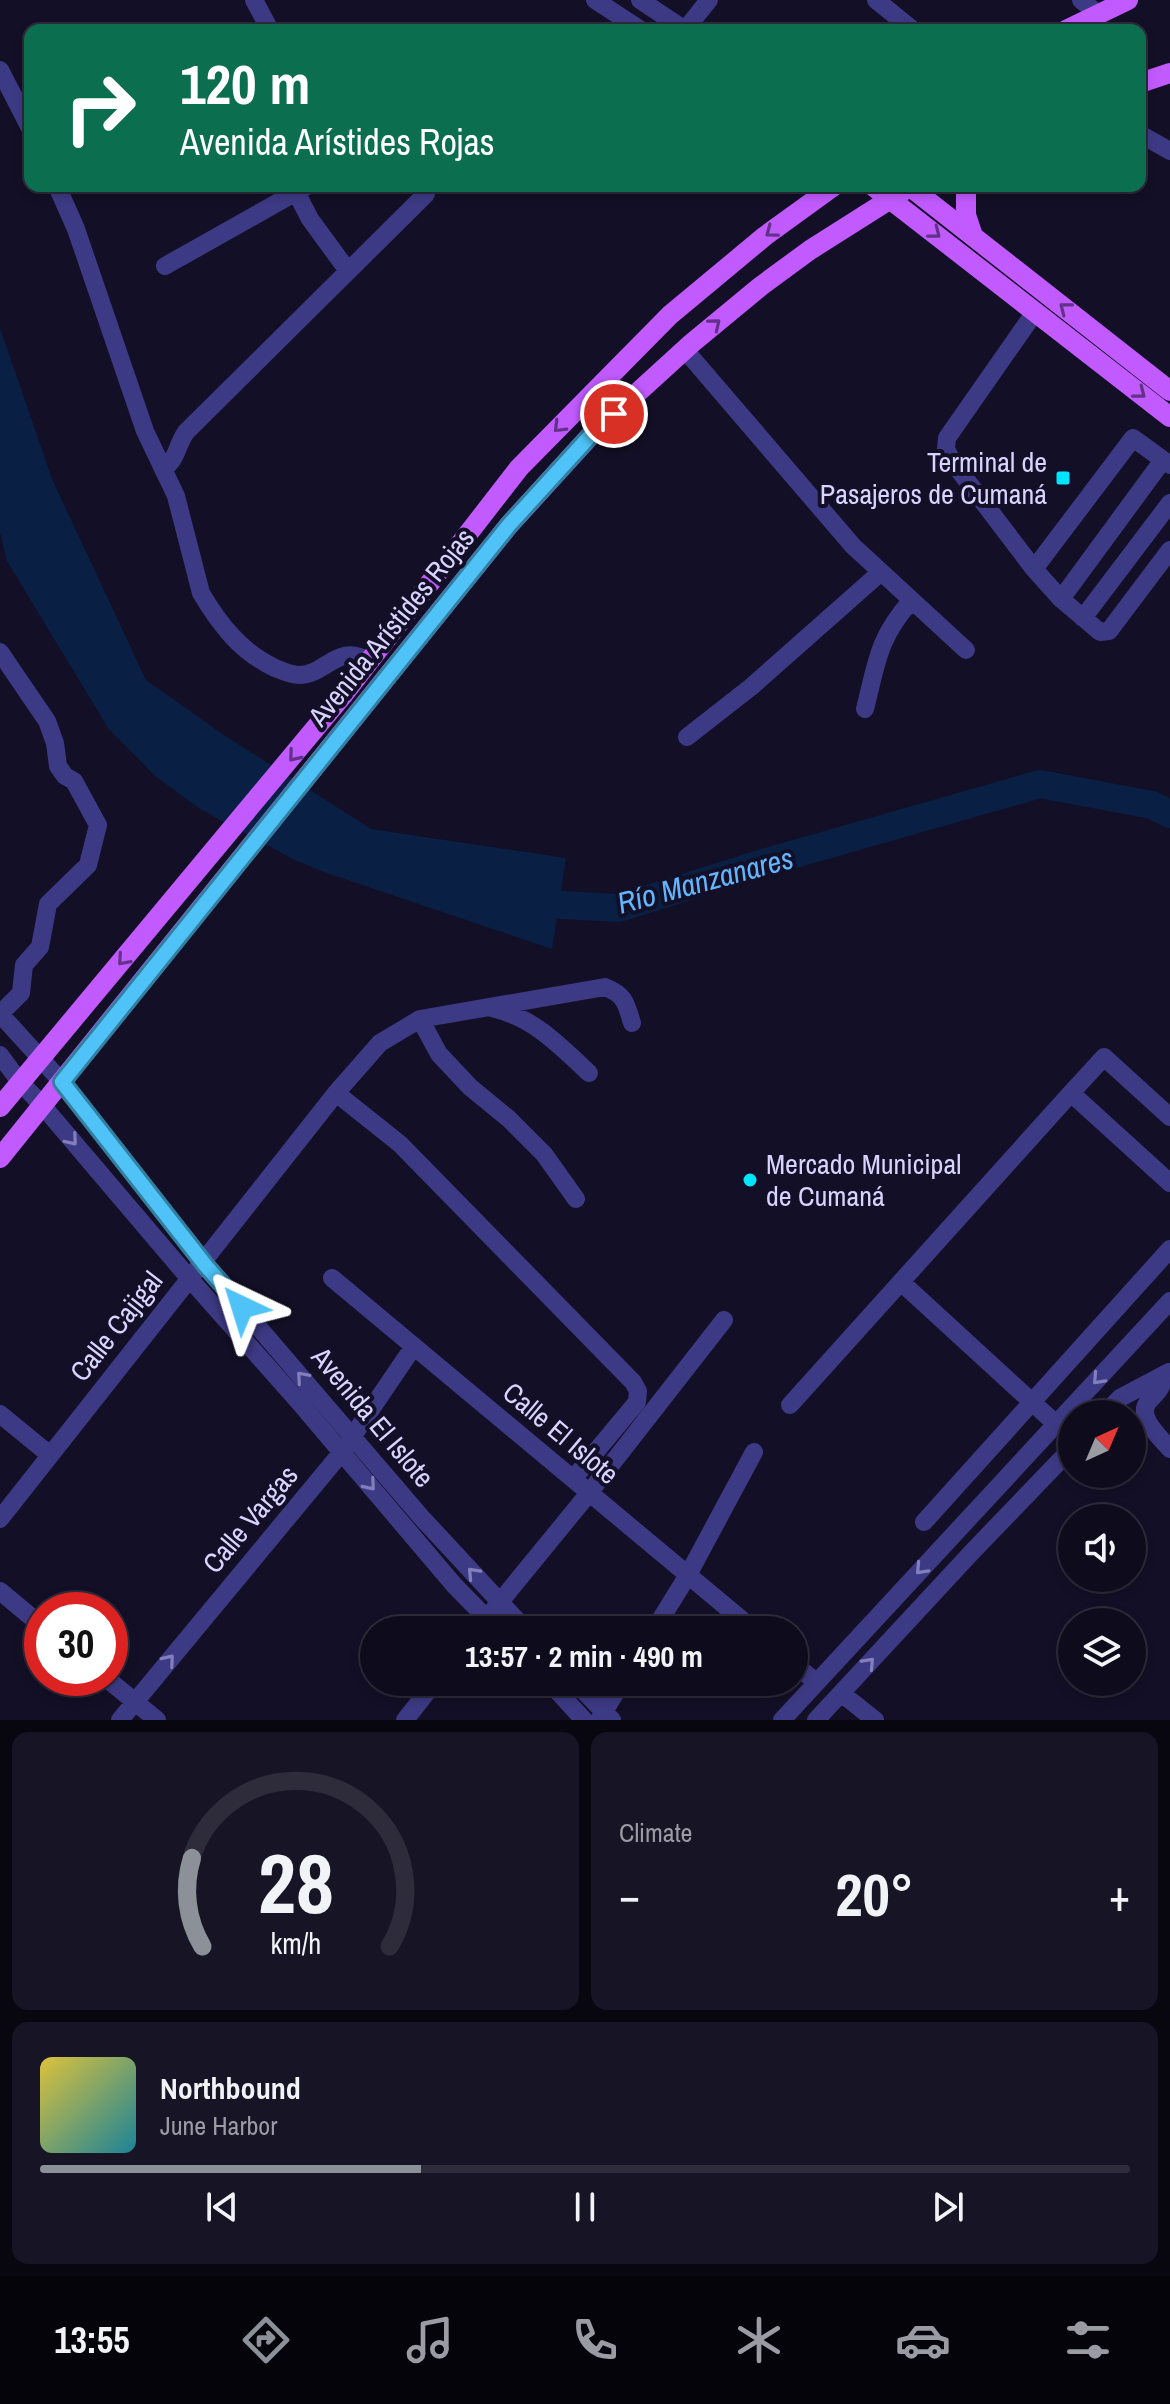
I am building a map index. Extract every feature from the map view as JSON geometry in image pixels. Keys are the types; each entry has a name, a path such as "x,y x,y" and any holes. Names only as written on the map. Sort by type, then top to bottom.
{"main road":[{"path":"1077,24 1128,0"},
{"path":"1146,81 1170,73"},
{"path":"800,210 806,192"},
{"name":"Avenida Arístides Rojas","path":"0,1107 343,695 519,468 670,315 765,236 826,192"},
{"path":"882,192 1170,417"},
{"name":"Avenida Arístides Rojas","path":"0,1158 509,525 591,435 761,286 900,192"},
{"path":"918,192 1170,391"},
{"path":"966,192 966,215 973,236"}],"street":[{"path":"254,0 267,24"},
{"path":"595,0 632,24"},
{"path":"640,0 676,24"},
{"path":"690,24 709,0"},
{"path":"876,0 906,24"},
{"path":"1081,0 1097,13"},
{"path":"0,70 24,116"},
{"path":"1146,137 1170,151"},
{"path":"60,192 76,229 145,431 176,496 201,593 225,630 258,658 294,675 302,676 344,656 357,656 369,662"},
{"path":"165,266 296,192"},
{"path":"302,192 317,229 348,271"},
{"path":"163,469 174,459 178,443 186,432 426,194"},
{"path":"1035,312 947,438 946,449 952,461 1034,569 1061,599 1100,632 1109,631 1170,550"},
{"path":"685,350 853,546 966,650"},
{"path":"1034,569 1133,438 1166,463 1061,599"},
{"path":"1083,618 1170,503"},
{"path":"687,737 751,687 881,572"},
{"path":"865,709 880,648 892,623 911,601"},
{"path":"0,652 47,721 55,743 58,766 65,776 74,781 98,825 88,865 48,904 40,947 24,965 21,993 0,1014"},
{"path":"576,1199 544,1154 509,1119 470,1087 439,1054 420,1019 605,987 620,993 632,1023"},
{"path":"485,1007 509,1012 535,1025 589,1073"},
{"name":"Avenida El Islote","path":"0,1014 62,1082 206,1266 422,1518 513,1616"},
{"name":"Calle Cajigal","path":"0,1519 336,1093 380,1043 420,1019"},
{"name":"Avenida El Islote","path":"0,1055 479,1616"},
{"path":"790,1405 1104,1057 1170,1117"},
{"path":"336,1093 400,1144 633,1382 637,1402 573,1479"},
{"path":"1071,1093 1170,1183"},
{"path":"924,1522 1170,1249"},
{"name":"Calle El Islote","path":"332,1278 737,1616"},
{"path":"901,1282 1056,1424"},
{"path":"782,1720 1170,1301"},
{"path":"1108,1317 1133,1340"},
{"path":"493,1616 724,1320"},
{"name":"Calle Vargas","path":"120,1720 342,1452 414,1346"},
{"path":"1118,1400 1168,1373"},
{"path":"1146,1406 1160,1390 1168,1373"},
{"path":"637,1396 650,1398 658,1405"},
{"path":"0,1414 50,1455"},
{"path":"1146,1427 1170,1449"},
{"path":"663,1616 754,1452"},
{"path":"816,1720 1058,1463"},
{"path":"0,1591 24,1611"},
{"path":"808,1675 816,1682"},
{"path":"841,1693 875,1720"},
{"path":"128,1695 157,1720"},
{"path":"405,1720 424,1696"},
{"path":"562,1696 584,1720"},
{"path":"587,1696 605,1717 615,1696"}],"water":[{"path":"0,328 52,479 146,680 221,733 371,829 566,858 552,949 293,859 200,809 155,776 108,728 7,561 0,533"}],"waterway":[{"name":"Río Manzanares","path":"525,903 619,908 763,863 1040,784 1152,805 1170,814"}],"place":[{"name":"Terminal de Pasajeros de Cumaná","path":"1063,478"},
{"name":"Mercado Municipal de Cumaná","path":"750,1180"}],"route":[{"path":"242,1307 206,1266 62,1082 509,525 614,414"}]}
